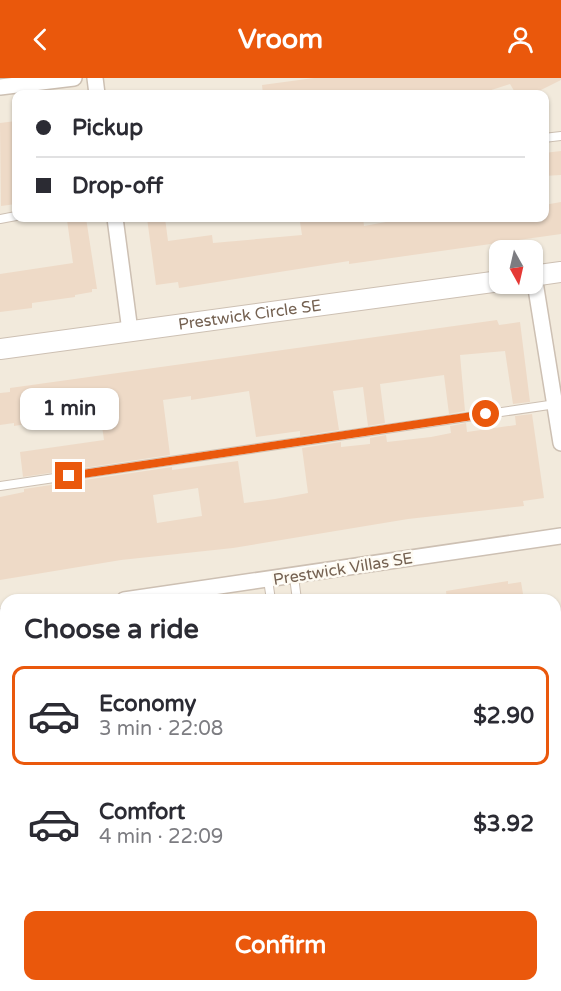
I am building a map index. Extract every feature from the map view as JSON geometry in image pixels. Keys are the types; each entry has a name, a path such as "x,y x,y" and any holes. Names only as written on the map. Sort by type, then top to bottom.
{"street":[{"path":"0,87 74,78"},
{"path":"116,222 130,331"},
{"path":"543,275 561,272"},
{"name":"Prestwick Circle SE","path":"0,349 489,282"},
{"path":"536,294 561,442"},
{"name":"Prestwick Villas SE","path":"167,594 561,536"}],"lane":[{"path":"0,486 556,404"},
{"path":"294,576 296,594"},
{"path":"268,580 270,594"}],"shaded area":[{"path":"0,78 561,78 561,594 0,594"}],"building":[{"path":"314,78 561,78 541,90 514,90 510,84 491,90 263,90 262,85"},
{"path":"12,122 12,205 1,206 0,123"},
{"path":"561,151 561,175 549,176 549,152"},
{"path":"561,202 561,234 519,240 489,240 489,244 349,264 349,261 179,288 178,282 156,285 148,222 166,222 168,241 212,235 213,243 302,235 300,222 364,222 364,226 386,222 549,222 549,204"},
{"path":"67,222 87,222 97,289 75,295 75,297 32,303 32,308 0,312 0,274 73,263"},
{"path":"497,320 499,325 520,322 530,402 513,404 505,351 460,355 465,411 449,414 444,375 380,384 385,423 368,426 363,387 333,391 339,430 300,436 300,431 256,437 249,391 191,400 191,396 163,400 170,455 23,477 20,452 104,440 100,412 14,426 14,423 0,425 0,393 10,392 10,388"},
{"path":"532,414 544,498 523,501 524,506 408,519 233,548 121,560 0,580 0,497 24,492 24,489 172,467 172,470 238,461 244,503 275,499 308,493 302,448 341,442 341,447 370,444 370,438 386,435 387,442 431,437 451,433 450,426 466,423 467,432 516,425 515,416","holes":["198,488 202,516 157,523 153,495"]},
{"path":"508,581 508,584 521,582 523,594 446,594 446,591"}],"route":[{"path":"69,476 486,414"}]}
